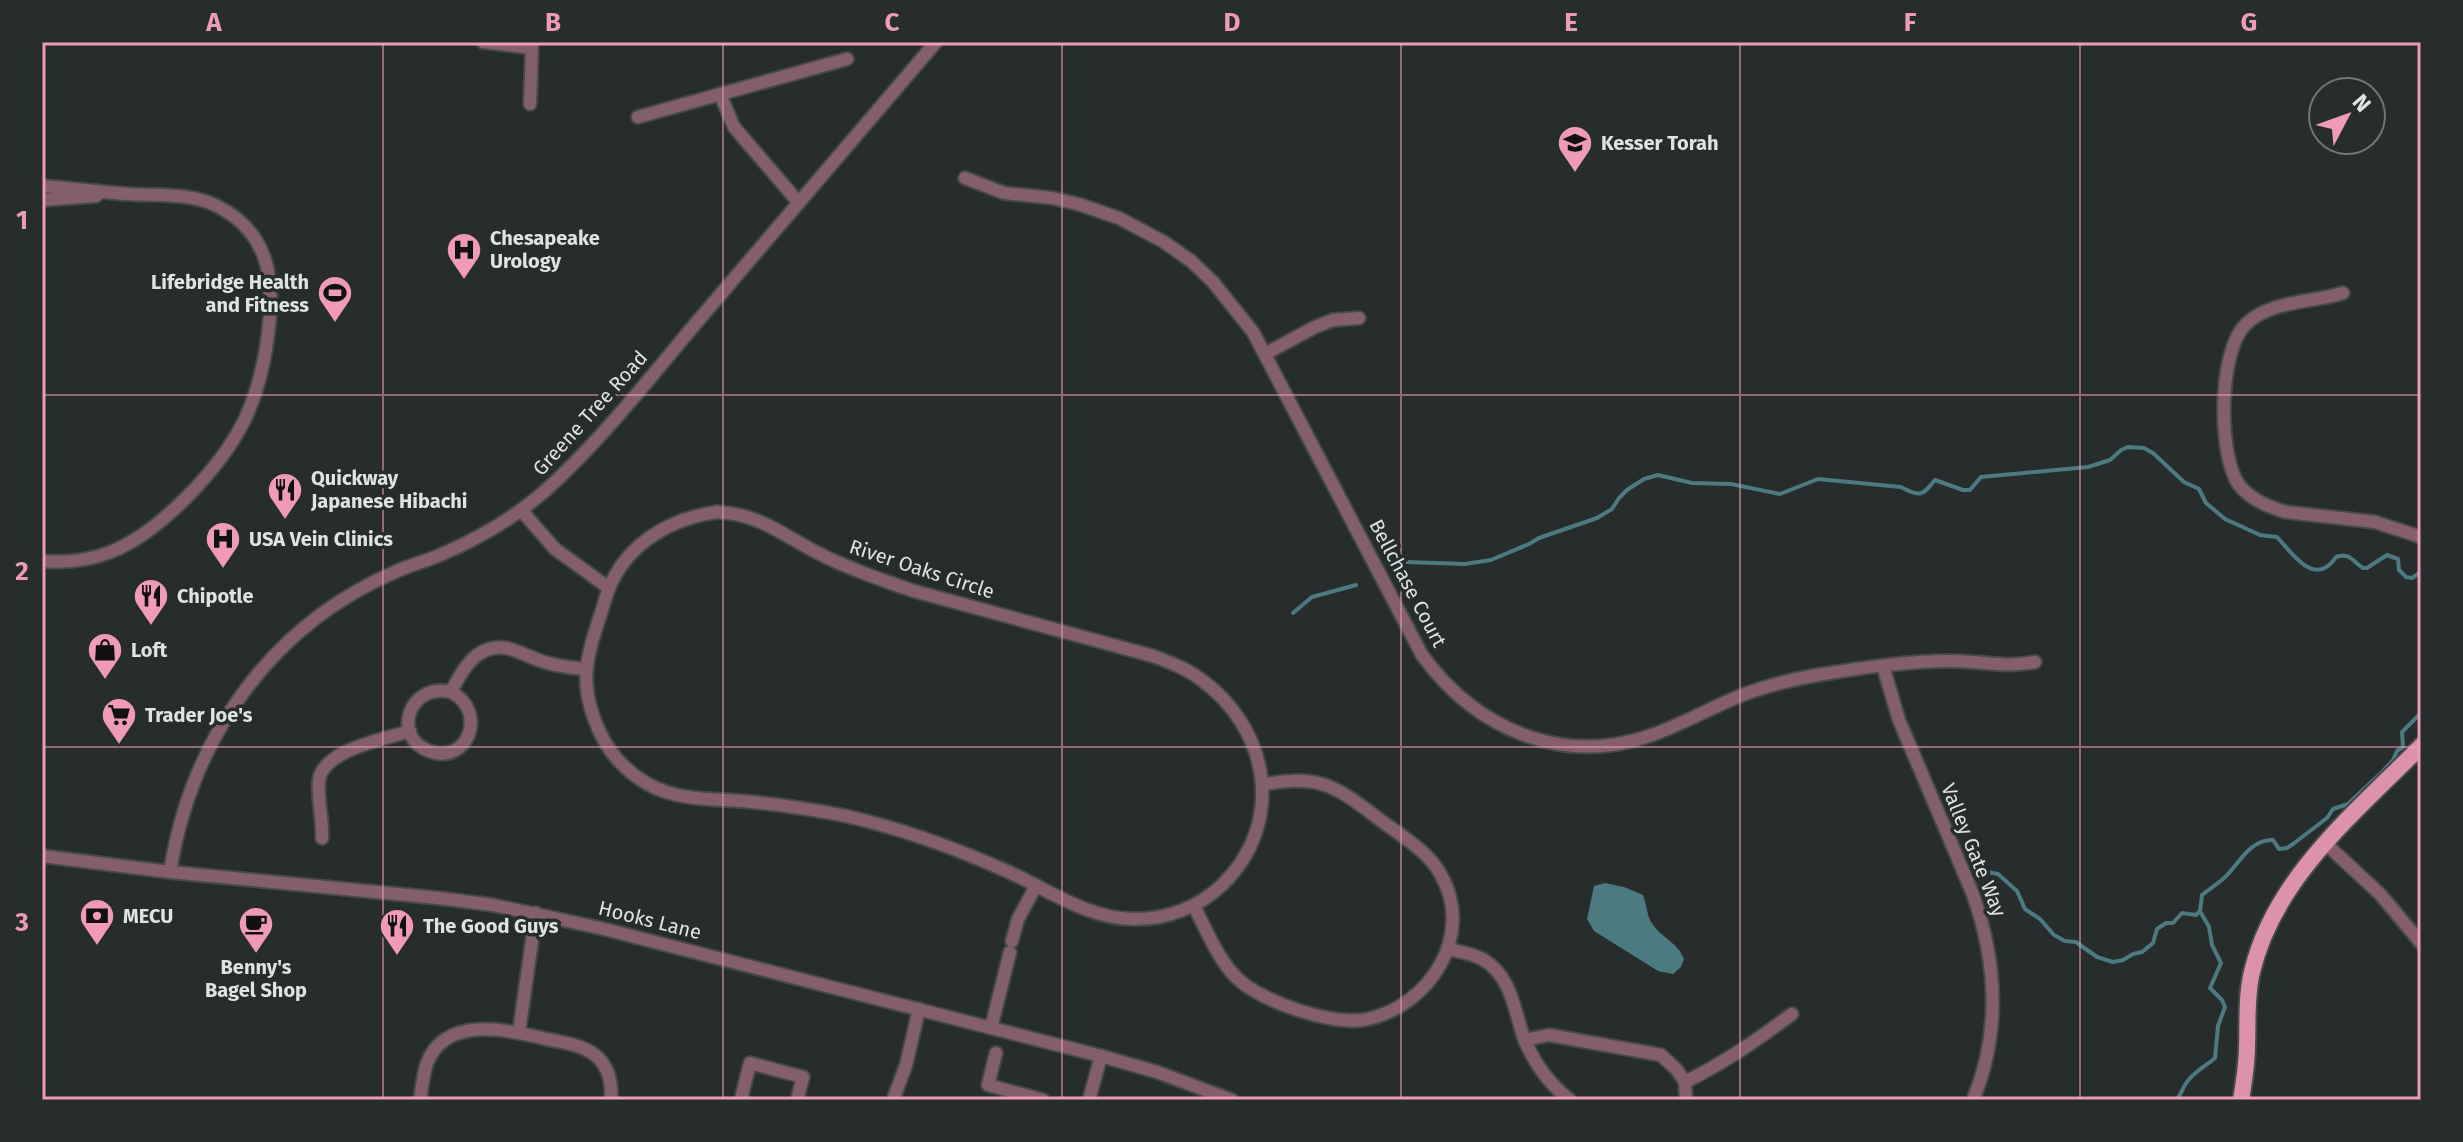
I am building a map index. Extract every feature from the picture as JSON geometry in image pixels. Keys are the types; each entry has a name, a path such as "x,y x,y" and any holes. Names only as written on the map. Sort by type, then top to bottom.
{"main road":[{"path":"2241,1100 2246,1074 2251,975 2273,914 2326,844 2421,746"}],"street":[{"path":"483,42 532,48 530,104"},
{"name":"Greene Tree Road","path":"170,872 190,791 214,737 243,692 279,652 352,594 396,571 471,541 521,510 555,483 591,446 936,42"},
{"path":"638,117 847,59"},
{"path":"720,94 734,127 799,203"},
{"name":"Bellchase Court","path":"965,178 1004,193 1052,198 1119,218 1164,242 1213,282 1253,332 1422,655 1447,687 1468,705 1507,729 1550,743 1613,746 1653,735 1772,685 1883,666 1950,661 2014,666 2035,662"},
{"path":"42,186 192,197 226,211 247,229 265,259 272,296 261,370 244,419 219,459 184,500 139,536 110,552 71,562 42,561"},
{"path":"42,200 127,194"},
{"path":"2343,293 2269,309 2243,327 2235,341 2225,374 2230,465 2246,493 2272,508 2375,522 2421,537"},
{"path":"1265,354 1333,320 1359,318"},
{"path":"521,510 555,549 609,588"},
{"name":"River Oaks Circle","path":"717,512 749,516 767,523 823,556 882,581 1153,656 1189,672 1219,695 1240,720 1256,752 1262,785 1262,814 1246,856 1215,891 1194,906 1154,917 1123,919 1081,907 969,856 847,817 751,802 686,798 650,786 616,757 603,737 590,704 586,669 609,588 634,550 672,523 685,517 717,512"},
{"path":"451,692 466,665 475,656 492,648 508,648 548,663 586,669"},
{"name":"Valley Gate Way","path":"1883,666 1899,720 1978,909 1990,955 1993,1006 1990,1041 1973,1100"},
{"path":"434,691 451,692 467,704 471,714 470,734 462,745 449,752 432,752 416,743 410,731 410,712 417,700 434,691"},
{"path":"322,838 319,786 322,769 340,754 410,731"},
{"path":"1194,906 1217,951 1240,982 1263,996 1334,1020 1365,1020 1386,1014 1414,999 1434,976 1448,949 1453,916 1447,888 1433,863 1358,803 1329,786 1299,779 1262,785"},
{"path":"2326,844 2380,894 2421,943"},
{"name":"Hooks Lane","path":"42,856 170,872 438,898 536,913 1101,1056 1157,1072 1207,1095 1232,1100"},
{"path":"991,1028 1018,919 1036,886"},
{"path":"519,1032 536,913"},
{"path":"1448,949 1486,961 1503,977 1525,1040 1537,1064 1570,1100"},
{"path":"893,1100 906,1065 919,1009"},
{"path":"1685,1082 1715,1068 1792,1014"},
{"path":"420,1100 428,1062 440,1044 458,1032 471,1029 519,1032 595,1054 611,1081 611,1100"},
{"path":"1525,1040 1549,1035 1651,1052 1669,1060 1685,1082 1686,1100"},
{"path":"996,1053 988,1085 1043,1100"},
{"path":"1089,1100 1101,1056"},
{"path":"744,1100 741,1099 750,1063 803,1077 797,1100"}],"water":[{"path":"1605,883 1643,895 1650,920 1684,959 1673,974 1658,971 1594,931 1587,919 1594,886"}],"waterway":[{"path":"1406,562 1465,564 1491,560 1539,538 1597,518 1612,509 1627,490 1644,479 1658,475 1692,483 1731,484 1780,494 1818,479 1901,487 1917,494 1924,492 1935,480 1970,490 1981,477 2088,467 2110,460 2128,447 2144,448 2153,453 2184,482 2199,489 2206,503 2225,519 2260,535 2277,537 2297,559 2312,569 2320,570 2341,556 2367,568 2387,555 2398,559 2399,570 2406,577 2412,578 2421,572"},
{"path":"1293,613 1312,597 1356,585"},
{"path":"2421,612 2421,617"},
{"path":"2176,1100 2190,1078 2215,1058 2218,1026 2225,1007 2210,988 2221,963 2200,911 2202,895 2223,879 2257,844 2273,840 2279,849 2287,848 2327,818 2333,809 2348,804 2393,760 2403,747 2402,732 2421,713"},
{"path":"1987,872 1998,874 2017,891 2025,909 2040,919 2054,935 2076,942 2097,957 2113,962 2142,952 2153,943 2157,929 2166,923 2173,923 2182,913 2196,915 2200,911"}],"place":[{"name":"Kesser Torah","path":"1575,174"},
{"name":"Chesapeake Urology","path":"464,281"},
{"name":"Lifebridge Health and Fitness","path":"335,324"},
{"name":"Quickway Japanese Hibachi","path":"285,521"},
{"name":"USA Vein Clinics","path":"223,570"},
{"name":"Chipotle","path":"151,627"},
{"name":"Loft","path":"105,681"},
{"name":"Trader Joe's","path":"119,746"},
{"name":"MECU","path":"97,947"},
{"name":"Benny's Bagel Shop","path":"256,955"},
{"name":"The Good Guys","path":"397,957"}]}
